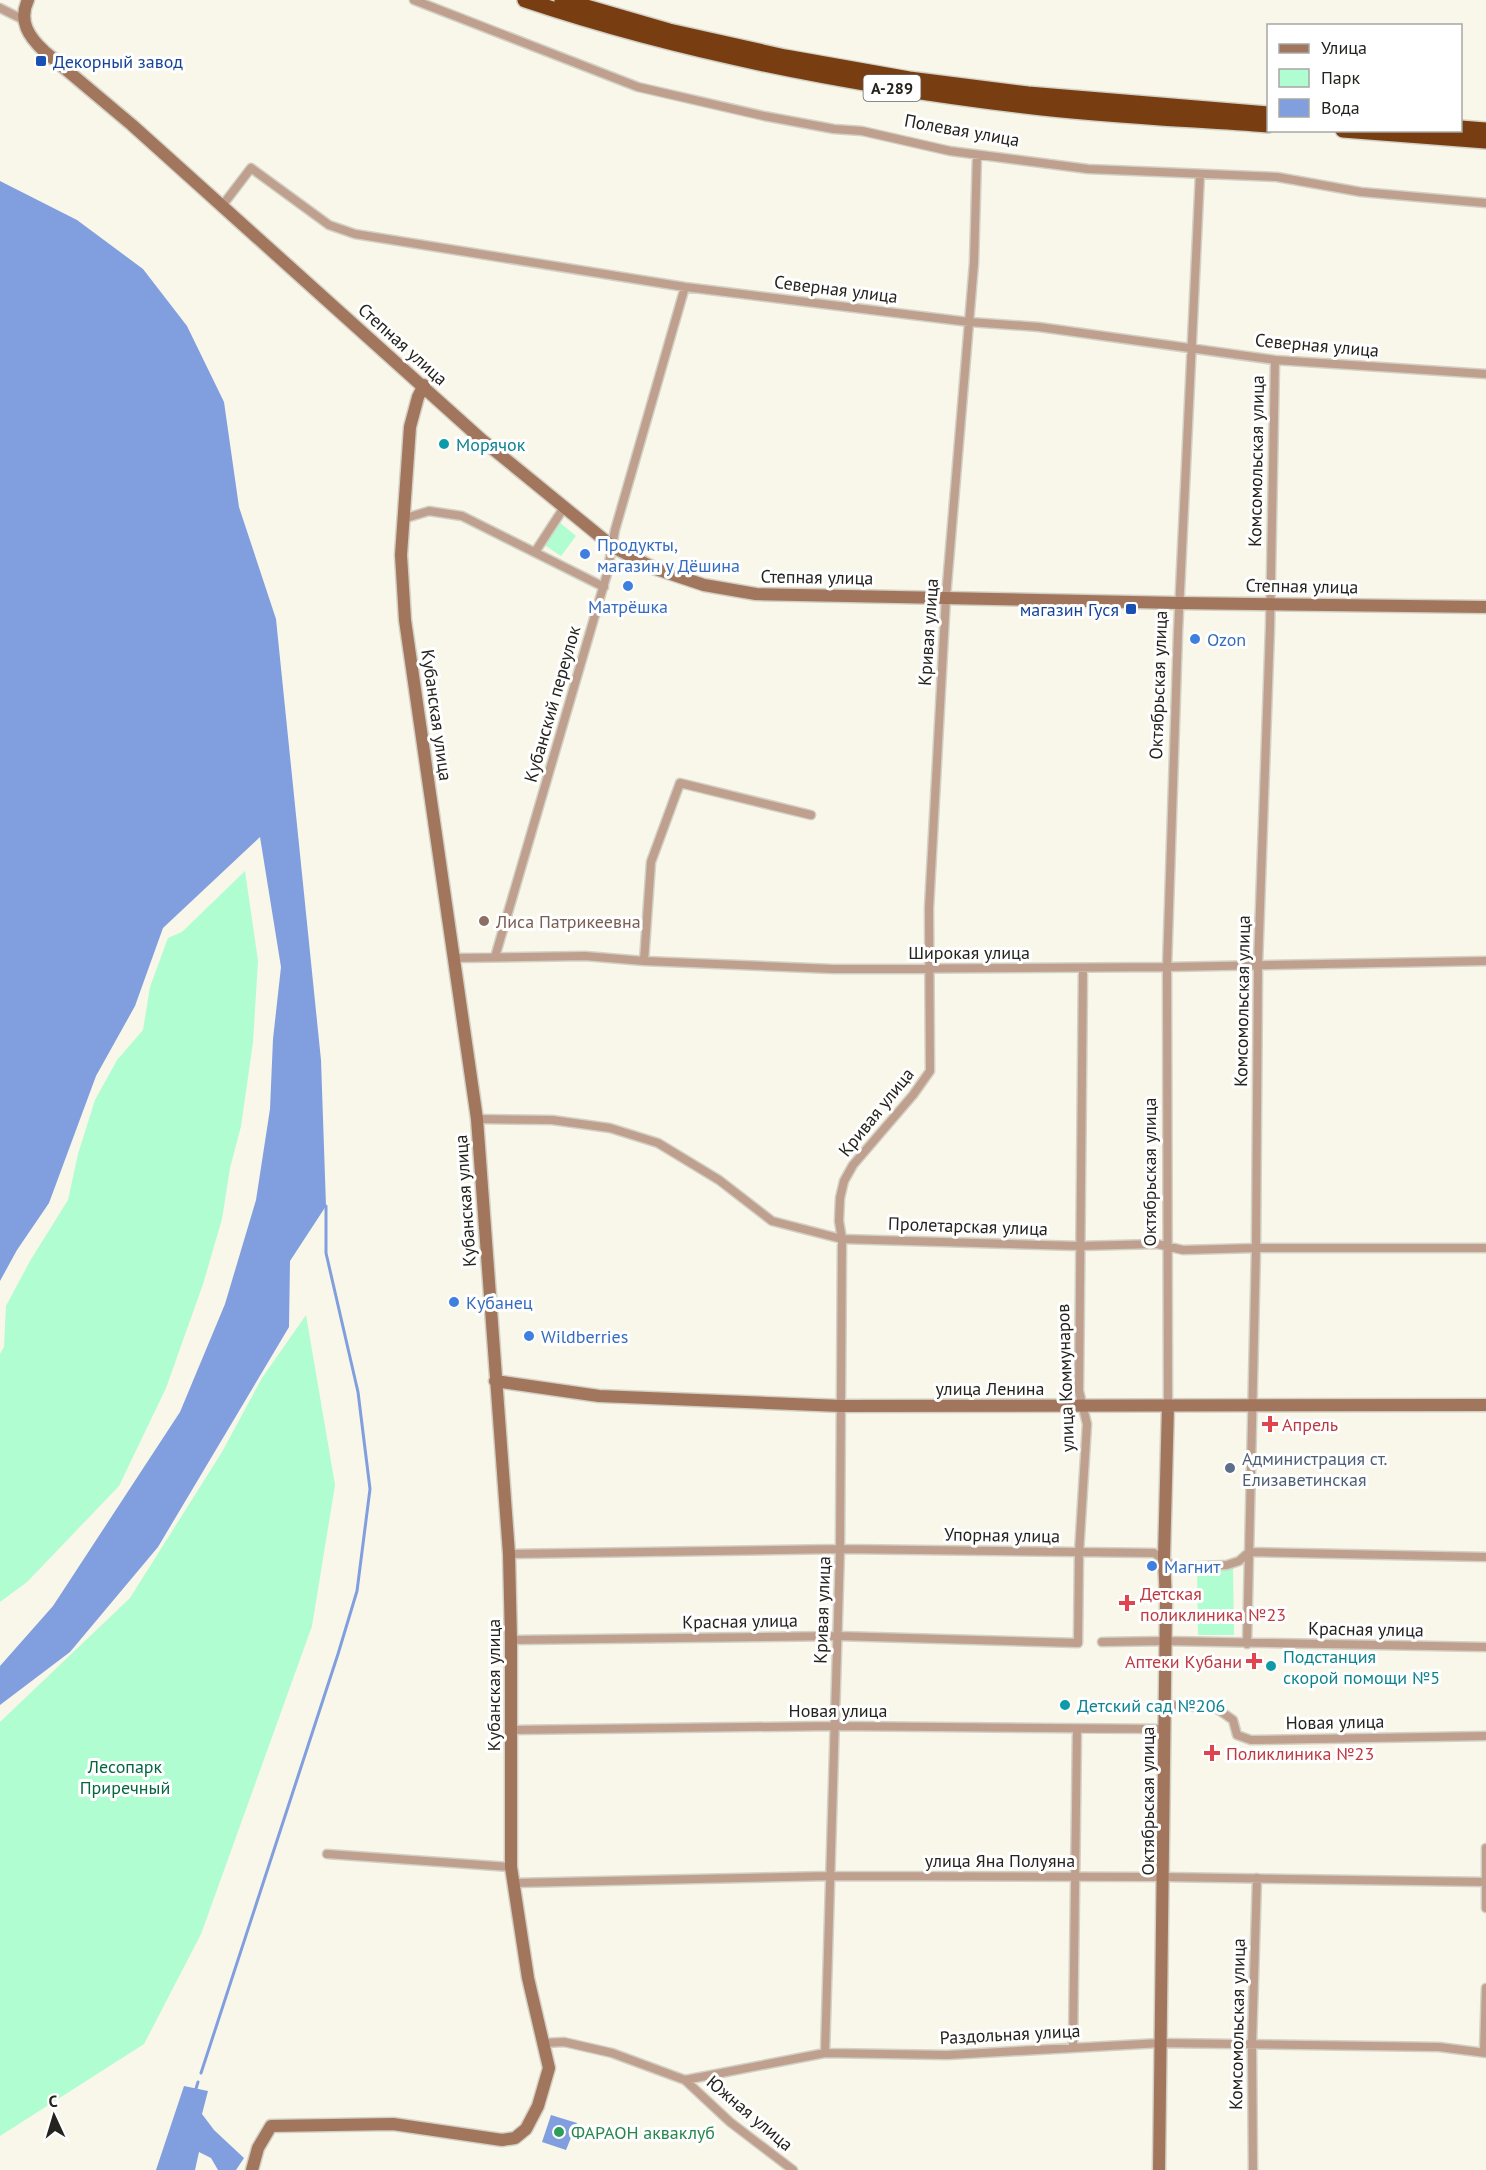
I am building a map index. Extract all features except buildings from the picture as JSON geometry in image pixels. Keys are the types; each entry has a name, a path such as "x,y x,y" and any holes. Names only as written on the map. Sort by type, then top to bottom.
{"highway":[{"name":"Полевая улица","path":"525,0 664,41 784,68 905,90 1027,106 1267,125"},
{"name":"А-289","path":"562,0 669,31 785,57 909,79 1028,94 1267,114"},
{"path":"1462,128 1486,130"},
{"path":"1369,132 1486,141"}],"street":[{"path":"0,8 25,25 28,0"},
{"name":"Полевая улица","path":"414,0 638,87 764,116 834,129 862,131 950,151 1089,169 1277,177 1361,192 1486,203"},
{"name":"Степная улица","path":"25,25 33,40 44,51 132,125 482,440 613,547 656,569 704,585 756,594 1486,607"},
{"name":"Кривая улица","path":"825,2054 840,1549 842,1239 839,1209 844,1182 853,1165 913,1095 930,1071 929,908 946,597 974,263 977,155"},
{"name":"Северная улица","path":"222,206 251,168 329,225 355,234 685,287 969,322 1039,327 1275,360 1486,374"},
{"name":"Октябрьская улица","path":"1160,2170 1166,1641 1164,1558 1168,1406 1167,967 1179,603 1200,174"},
{"name":"Кубанский переулок","path":"495,957 604,587 615,530 685,287"},
{"name":"Комсомольская улица","path":"1247,1644 1256,1248 1258,964 1270,603 1275,360"},
{"name":"Кубанская улица","path":"252,2170 258,2148 271,2126 393,2124 502,2140 514,2138 526,2129 538,2106 549,2068 528,1978 511,1867 511,1640 508,1554 477,1119 405,620 402,555 410,427 418,397 424,386"},
{"path":"535,552 564,507"},
{"path":"403,519 429,511 462,516 604,587"},
{"path":"644,961 651,862 680,783 812,815"},
{"name":"Широкая улица","path":"453,958 585,956 644,961 833,969 1167,967 1486,961"},
{"name":"улица Коммунаров","path":"1078,1643 1079,1553 1087,1424 1078,1391 1083,968"},
{"name":"Пролетарская улица","path":"477,1119 563,1122 610,1128 658,1143 719,1180 772,1221 842,1239 1079,1246 1156,1244 1183,1250 1486,1248"},
{"name":"улица Ленина","path":"495,1381 599,1396 841,1406 1486,1406"},
{"name":"Упорная улица","path":"508,1554 840,1549 1154,1553 1172,1565 1182,1567 1227,1565 1239,1561 1249,1552 1486,1557"},
{"name":"Красная улица","path":"511,1640 838,1636 1078,1643"},
{"name":"Красная улица","path":"1102,1642 1166,1641 1486,1647"},
{"name":"Новая улица","path":"1165,1705 1216,1708 1233,1720 1237,1735 1251,1740 1486,1736"},
{"name":"Новая улица","path":"511,1730 834,1726 1165,1730"},
{"path":"1073,2048 1077,1729"},
{"path":"1486,1848 1486,1908"},
{"path":"327,1854 511,1867"},
{"name":"улица Яна Полуяна","path":"514,1883 830,1876 1164,1877 1486,1882"},
{"name":"Комсомольская улица","path":"1253,2170 1252,2044 1257,1878"},
{"path":"1485,2053 1486,1988"},
{"path":"544,2043 564,2042 612,2053 685,2080"},
{"name":"Раздольная улица","path":"685,2080 825,2054 947,2055 1161,2043 1438,2047 1485,2053"},
{"name":"Южная улица","path":"685,2080 730,2122 794,2170"}],"green space":[{"path":"559,522 576,536 561,556 543,544"},
{"path":"245,871 258,961 253,1042 241,1126 230,1168 222,1219 203,1284 166,1388 119,1486 27,1582 0,1602 0,1354 4,1347 6,1306 30,1261 68,1200 78,1154 95,1100 117,1060 143,1030 150,987 168,938 182,932"},
{"name":"Лесопарк Приречный","path":"306,1315 335,1485 312,1626 201,1934 144,2044 0,2136 0,1722 130,1598 222,1452 262,1378"},
{"path":"1197,1567 1233,1567 1234,1635 1198,1635"}],"water":[{"path":"0,181 77,220 143,269 187,326 224,402 239,507 276,619 321,1060 326,1206 290,1261 289,1327 158,1547 70,1652 0,1705 0,1666 53,1606 180,1412 225,1304 256,1200 270,1109 273,1039 281,967 260,837 163,928 135,1006 96,1076 49,1203 17,1250 0,1281"},
{"path":"184,2086 208,2091 202,2114 214,2130 244,2158 236,2170 218,2170 211,2158 199,2152 195,2170 156,2170"},
{"name":"ФАРАОН акваклуб","path":"551,2115 577,2123 566,2150 542,2142"}],"waterway":[{"path":"201,2073 357,1591 370,1489 358,1392 326,1253 326,1206"},
{"path":"195,2092 198,2082"}],"place":[{"name":"Декорный завод","path":"41,61"},
{"name":"Морячок","path":"444,444"},
{"name":"Продукты, магазин у Дёшина","path":"585,554"},
{"name":"Матрёшка","path":"628,586"},
{"name":"магазин Гуся","path":"1131,609"},
{"name":"Ozon","path":"1195,639"},
{"name":"Лиса Патрикеевна","path":"484,921"},
{"name":"Кубанец","path":"454,1302"},
{"name":"Wildberries","path":"529,1336"},
{"name":"Апрель","path":"1270,1424"},
{"name":"Администрация ст. Елизаветинская","path":"1230,1468"},
{"name":"Магнит","path":"1152,1566"},
{"name":"Детская поликлиника №23","path":"1127,1603"},
{"name":"Аптеки Кубани","path":"1254,1661"},
{"name":"Подстанция скорой помощи №5","path":"1271,1666"},
{"name":"Детский сад №206","path":"1065,1705"},
{"name":"Поликлиника №23","path":"1212,1753"},
{"name":"ФАРАОН акваклуб","path":"559,2132"}]}
